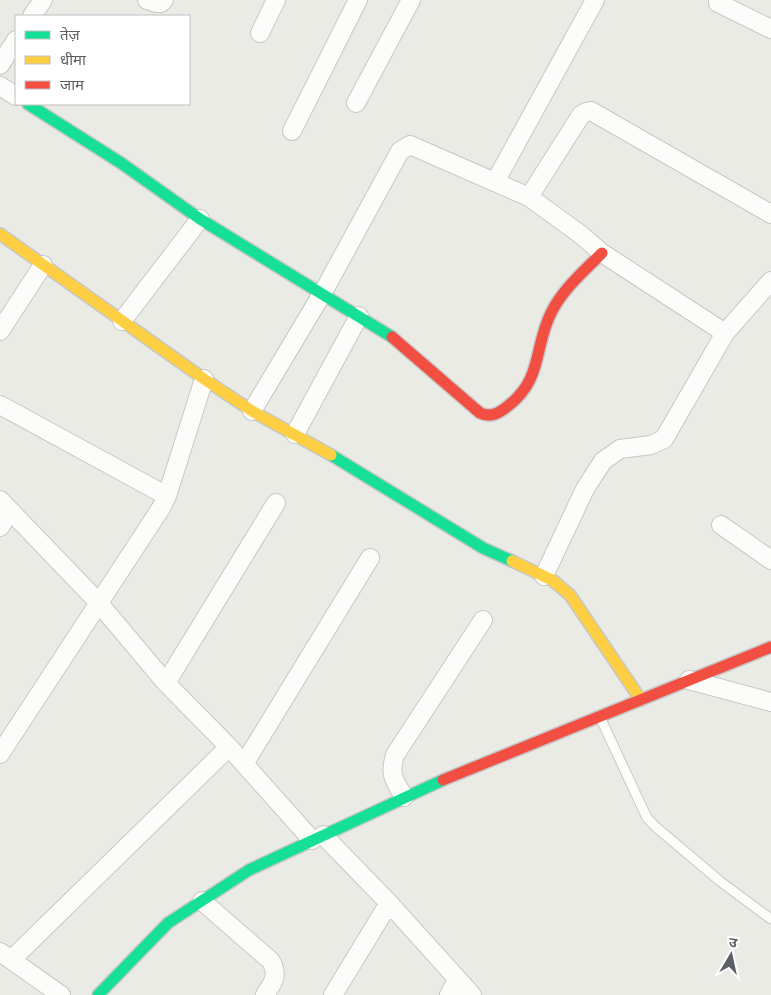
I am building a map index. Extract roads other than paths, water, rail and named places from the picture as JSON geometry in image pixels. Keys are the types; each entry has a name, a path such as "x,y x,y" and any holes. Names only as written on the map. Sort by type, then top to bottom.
{"street":[{"path":"33,15 43,0"},
{"path":"147,0 156,3 161,3 164,0"},
{"path":"260,33 276,0"},
{"path":"292,131 358,0"},
{"path":"356,103 411,0"},
{"path":"495,182 595,0"},
{"path":"718,0 718,3 771,29"},
{"path":"0,65 15,42"},
{"path":"0,86 15,95"},
{"path":"30,105 121,163 200,219 391,336 480,413 486,416 495,416 521,396 533,374 544,326 562,295 602,253"},
{"path":"529,197 581,115 591,111 771,214"},
{"path":"252,411 322,294 400,150 410,145 529,197 580,234 602,253 725,334"},
{"path":"122,321 200,219"},
{"path":"0,234 204,380 252,411 295,434 500,558 544,576 564,588 641,700"},
{"path":"0,331 43,265"},
{"path":"544,576 585,489 603,461 620,449 651,445 664,439 725,334 771,281"},
{"path":"295,434 359,316"},
{"path":"0,754 98,602 152,523 167,496 204,380"},
{"path":"0,404 167,496"},
{"path":"166,683 276,503"},
{"path":"5,505 98,602 166,683 244,764 318,838 389,903 453,987 472,995"},
{"path":"0,527 5,505"},
{"path":"721,525 771,560"},
{"path":"244,764 370,558"},
{"path":"404,797 393,778 392,767 395,755 483,620"},
{"path":"98,995 168,923 249,870 404,797 771,647"},
{"path":"689,680 771,702"},
{"path":"61,995 6,956 229,747"},
{"path":"202,901 271,961 276,969 275,976 265,995"},
{"path":"333,995 389,903"}],"lane":[{"path":"600,717 647,818 721,882 771,919"}]}
